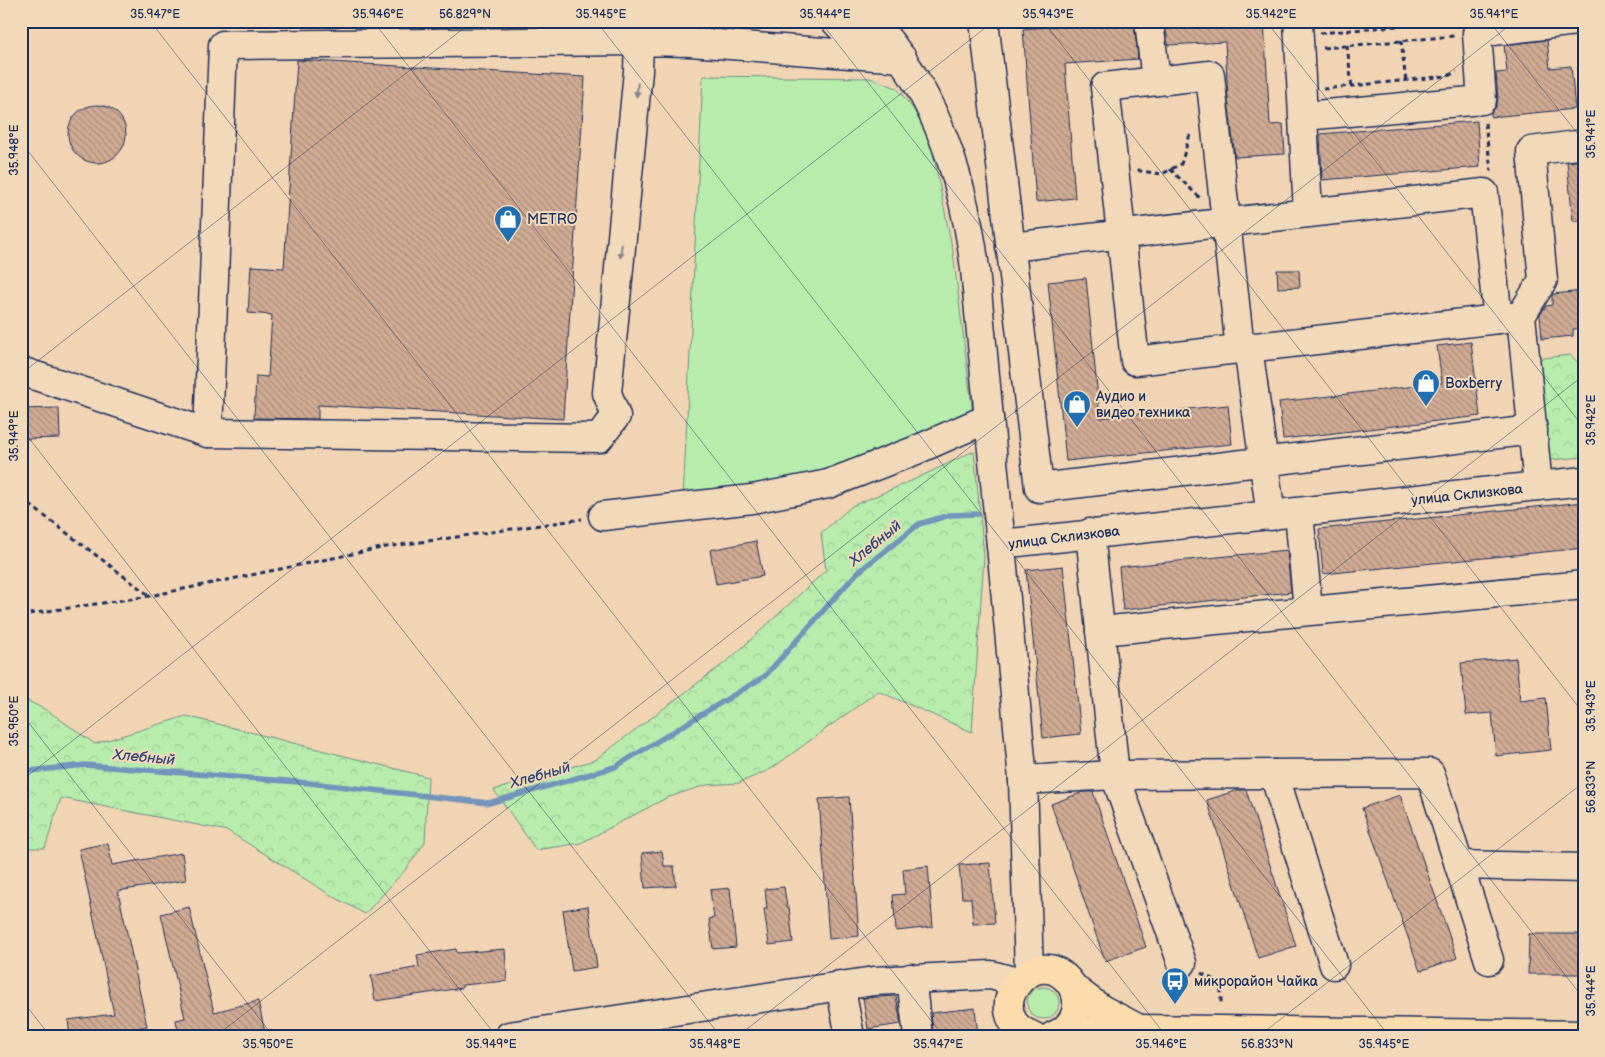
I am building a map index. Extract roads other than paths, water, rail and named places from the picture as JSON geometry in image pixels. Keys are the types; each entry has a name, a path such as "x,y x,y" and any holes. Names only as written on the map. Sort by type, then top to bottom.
{"main road":[{"path":"1139,1029 1101,1009 1052,971 1038,970 1023,977 1012,991 1009,1003 1040,1033 1139,1029 1584,1035"},
{"path":"1040,1033 1068,1027 1076,1013 1077,1003 1070,984"}],"street":[{"path":"835,21 868,55"},
{"name":"улица Склизкова","path":"872,21 893,45 922,93 940,130 965,208 974,262 1001,544 1584,481"},
{"path":"984,21 1038,488 1533,430"},
{"path":"1149,21 1156,81"},
{"path":"1303,104 1407,94 1482,100 1479,64 1469,30 1576,21"},
{"path":"1582,21 1584,33"},
{"path":"208,433 224,45 640,41 712,33 902,58"},
{"path":"1306,35 1303,104 1308,213"},
{"path":"27,373 208,433 598,438 616,416 607,394 640,41"},
{"path":"1271,516 1244,348 1226,222 1210,75 1105,87 1135,360 1244,348 1509,317 1542,280 1531,151 1584,144"},
{"path":"1010,247 1484,193 1533,430 1538,486"},
{"path":"603,516 752,499 828,484 914,451 989,418"},
{"path":"1299,513 1308,610"},
{"path":"1090,533 1115,775 1182,963"},
{"path":"509,1036 840,986 911,978 991,975 1023,977 1027,906 1024,780 1001,544"},
{"path":"1100,632 1308,610 1584,585"},
{"path":"1274,774 1334,965"},
{"path":"1024,780 1115,775 1430,774 1489,960"},
{"path":"1459,865 1584,868"},
{"path":"1027,906 1035,930 1070,984"},
{"path":"911,978 918,1036"},
{"path":"840,986 850,1036"}],"waterway":[{"name":"Хлебный","path":"21,772 85,765 310,783 489,803 615,767 765,676 857,573 919,524 950,515 978,514"}],"place":[{"name":"METRO","path":"508,243"},
{"name":"Boxberry","path":"1426,407"},
{"name":"Аудио и видео техника","path":"1077,428"},
{"name":"микрорайон Чайка","path":"1175,1005"}]}
